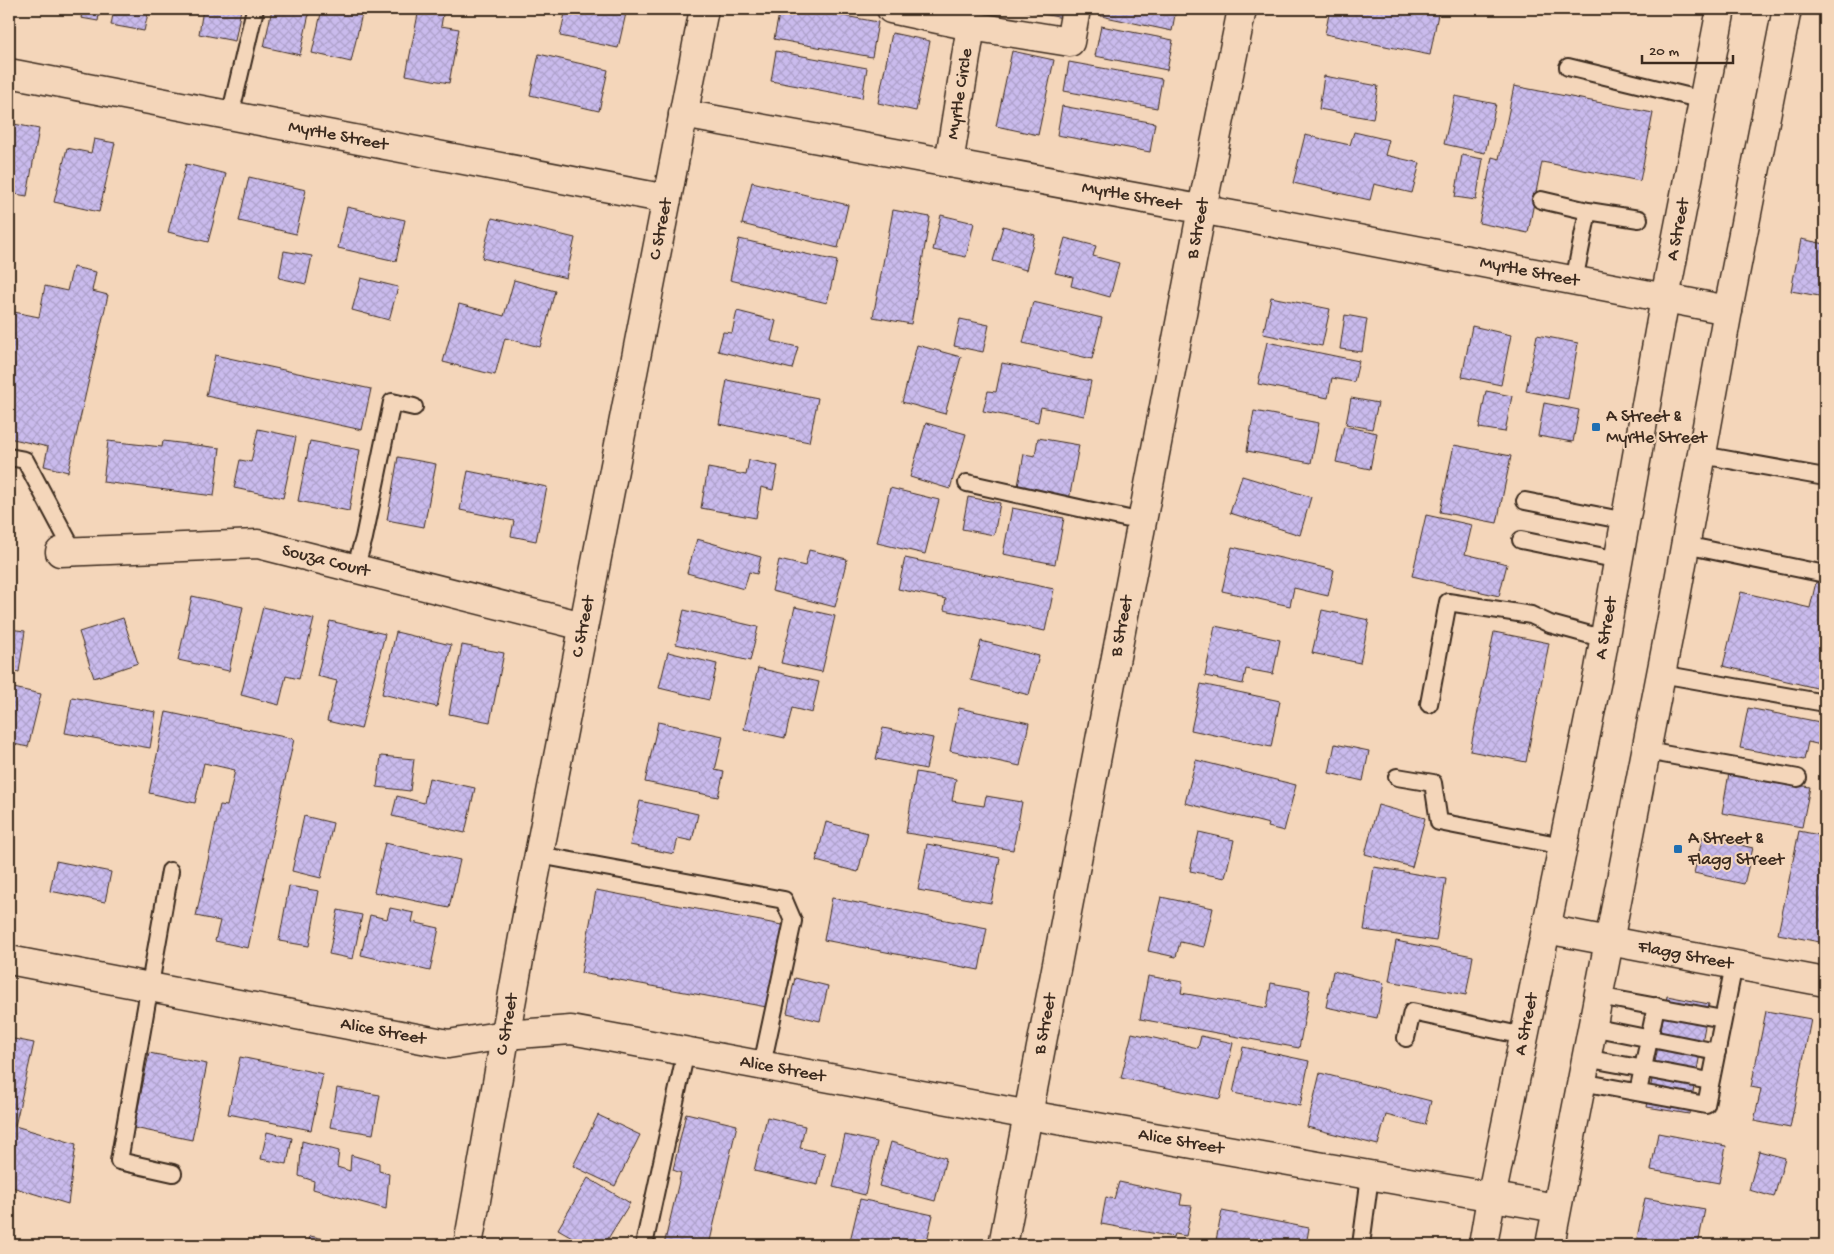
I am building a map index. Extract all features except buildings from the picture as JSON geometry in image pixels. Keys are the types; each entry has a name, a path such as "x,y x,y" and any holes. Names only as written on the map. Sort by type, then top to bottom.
{"street":[{"name":"C Street","path":"468,1245 505,1035 583,626 704,9"},
{"name":"Myrtle Circle","path":"892,9 971,26 1070,42 1076,9"},
{"name":"B Street","path":"1003,1245 1242,9"},
{"name":"A Street","path":"1483,1245 1605,638 1665,298 1721,9"},
{"path":"1550,1245 1686,545 1728,310 1787,9"},
{"name":"Myrtle Circle","path":"949,163 971,26"},
{"name":"Myrtle Street","path":"9,74 667,199"},
{"name":"Myrtle Street","path":"683,114 1728,310"},
{"name":"Souza Court","path":"67,552 258,544 583,626"},
{"name":"Flagg Street","path":"1546,929 1825,982"},
{"name":"Alice Street","path":"9,960 448,1044 505,1035 571,1030 1029,1115 1556,1208"}],"lane":[{"path":"230,116 255,9"},
{"path":"1568,67 1703,100"},
{"path":"1541,200 1588,211 1639,219"},
{"path":"1574,280 1588,211"},
{"path":"355,569 364,538 392,402 414,407"},
{"path":"1702,455 1825,477"},
{"path":"9,457 25,460 67,552"},
{"path":"967,483 1142,522"},
{"path":"1525,501 1626,521"},
{"path":"1521,540 1619,560"},
{"path":"1686,545 1825,574"},
{"path":"1429,704 1448,602 1531,615 1550,624 1605,638"},
{"path":"1661,674 1825,703"},
{"path":"1646,751 1798,778"},
{"path":"1397,777 1433,783 1439,822 1563,846"},
{"path":"540,854 784,900 793,921 762,1065"},
{"path":"170,871 148,987 119,1161 173,1173"},
{"path":"1583,1070 1638,1092 1706,1105 1734,965"},
{"path":"1598,996 1723,1018"},
{"path":"1638,1092 1656,1006"},
{"path":"1406,1038 1412,1012 1524,1036"},
{"path":"1591,1027 1717,1052"},
{"path":"644,1245 686,1051"},
{"path":"1583,1070 1644,1069 1710,1081"},
{"path":"1360,1245 1370,1176"}],"place":[{"name":"A Street & Myrtle Street","path":"1596,427"},
{"name":"A Street & Flagg Street","path":"1678,849"}]}
